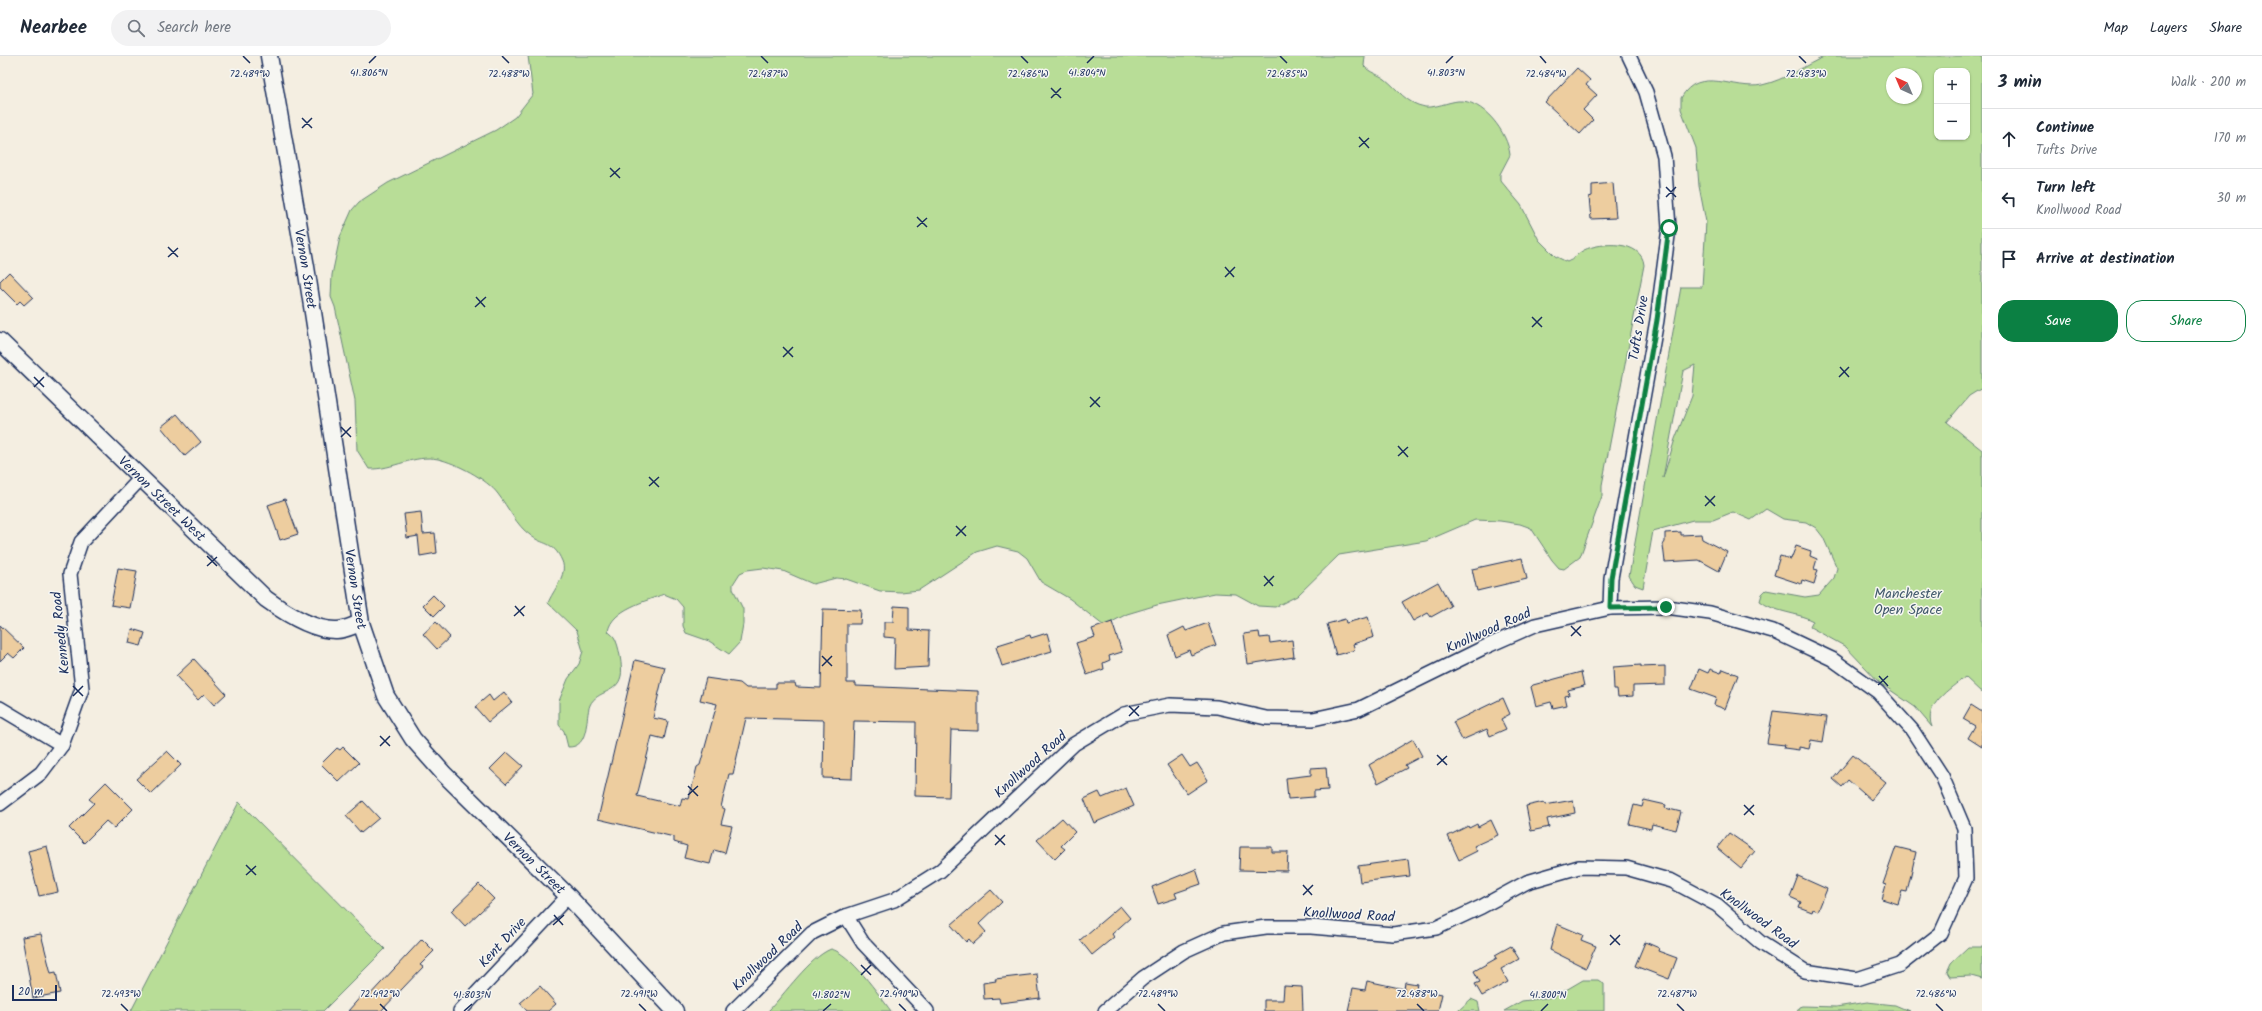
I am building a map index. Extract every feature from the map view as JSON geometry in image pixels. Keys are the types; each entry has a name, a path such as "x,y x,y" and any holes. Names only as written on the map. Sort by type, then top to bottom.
{"street":[{"name":"Vernon Street","path":"270,56 306,267 361,623 386,696 413,739 444,774 568,896 675,1011"},
{"name":"Tufts Drive","path":"1610,608 1611,578 1657,320 1669,228 1664,156 1646,92 1629,56"},
{"name":"Vernon Street West","path":"0,341 140,478 266,598 287,614 314,625 337,630 361,623"},
{"name":"Kennedy Road","path":"0,804 41,773 62,745 82,689 70,574 81,542 140,478"},
{"name":"Knollwood Road","path":"733,1011 812,933 846,916 894,900 940,871 1074,744 1124,714 1170,705 1217,707 1266,718 1313,720 1359,709 1483,648 1535,625 1610,608 1666,607 1710,613 1773,631 1832,659 1878,692 1912,730 1942,776 1964,828 1966,878 1940,933 1900,965 1857,979 1805,971 1761,943 1716,905 1672,881 1626,868 1579,868 1527,882 1481,907 1436,928 1394,934 1311,927 1266,927 1224,933 1184,951 1143,978 1105,1011"},
{"path":"0,708 62,745"},
{"name":"Kent Drive","path":"460,1011 568,896"},
{"path":"846,916 863,943 927,1011"}],"green space":[{"path":"528,56 1365,56 1364,66 1366,68 1385,79 1403,96 1418,105 1429,107 1458,101 1467,102 1476,106 1485,111 1493,119 1505,137 1508,146 1510,155 1500,174 1500,180 1521,205 1539,240 1555,256 1567,262 1572,260 1582,251 1591,247 1600,245 1620,245 1629,247 1636,251 1642,257 1644,265 1602,485 1602,496 1580,557 1564,569 1559,568 1531,528 1520,524 1500,521 1475,520 1426,541 1339,555 1297,596 1275,607 1258,606 1236,594 1215,593 1157,605 1127,614 1104,626 1070,599 1041,582 1027,558 1018,551 997,546 977,552 919,590 901,592 880,591 846,579 836,578 813,584 783,571 763,568 747,570 740,573 733,584 733,589 743,609 743,624 740,642 729,654 709,641 686,633 683,626 683,607 676,599 664,594 631,607 616,617 611,623 608,631 616,640 619,651 621,676 619,682 611,689 593,700 590,705 585,731 580,743 575,746 568,747 564,731 559,725 559,701 568,679 579,664 583,651 577,631 548,603 562,577 563,566 559,554 551,546 525,531 493,488 471,472 445,461 429,458 412,460 378,469 369,469 357,450 355,401 335,307 331,297 332,275 340,237 352,210 359,202 388,183 496,130 515,117 533,94"},
{"name":"Manchester Open Space","path":"1826,56 1982,56 1982,388 1969,396 1947,422 1982,450 1982,693 1965,677 1946,692 1935,705 1931,712 1930,719 1932,727 1915,707 1880,683 1846,647 1810,627 1813,621 1772,608 1760,601 1762,594 1766,590 1805,597 1819,595 1834,578 1837,568 1823,537 1816,528 1806,522 1783,519 1766,509 1751,520 1733,512 1713,520 1693,520 1653,531 1643,588 1635,585 1629,576 1681,287 1702,287 1706,222 1699,186 1696,148 1681,109 1681,98 1689,88 1697,83 1718,81 1752,86 1770,83","holes":["1695,365 1692,396 1675,439 1663,478 1683,371"]},
{"path":"239,802 385,949 323,1011 131,1011"},
{"path":"1968,947 1982,947 1982,979 1971,976 1950,977 1947,972 1951,963"},
{"path":"831,949 839,952 855,966 872,985 891,1011 768,1011 806,968 823,953"},
{"path":"1583,980 1598,980 1604,984 1604,1011 1504,1011 1522,1001 1554,997"},
{"path":"1471,999 1478,1002 1480,1011 1458,1011"},
{"path":"1867,1002 1895,1005 1909,1011 1797,1011 1799,1007 1802,1006 1836,1007"}],"building":[{"path":"1577,68 1590,80 1586,85 1597,95 1583,110 1593,120 1580,134 1545,102"},
{"path":"1613,183 1616,218 1591,219 1589,197 1592,196 1592,185"},
{"path":"9,272 33,297 24,305 20,301 17,304 0,287 0,281"},
{"path":"177,414 201,442 185,456 161,427"},
{"path":"285,499 298,534 280,540 268,505"},
{"path":"421,512 423,534 435,533 437,553 420,556 418,536 407,538 404,514"},
{"path":"1681,532 1681,535 1701,534 1702,539 1727,552 1719,571 1699,560 1665,562 1663,545 1665,542 1665,533"},
{"path":"1796,546 1811,551 1810,556 1817,559 1814,569 1818,570 1814,584 1802,580 1801,584 1774,575 1780,556 1791,559"},
{"path":"1522,558 1527,579 1477,591 1472,569"},
{"path":"118,568 137,571 130,608 111,605"},
{"path":"1438,582 1451,606 1431,617 1428,613 1413,621 1402,602"},
{"path":"433,595 444,606 434,616 423,605"},
{"path":"894,606 909,607 909,630 929,631 928,667 894,669 895,638 884,637 884,622 893,622"},
{"path":"823,609 861,610 860,624 847,624 847,683 856,683 856,686 978,691 978,731 951,730 949,797 915,796 916,722 854,721 852,779 823,778 824,720 746,718 733,774 729,774 721,807 725,809 721,824 732,826 725,853 714,850 710,864 684,858 687,846 674,842 674,837 598,819 635,660 665,667 653,718 668,721 664,739 652,736 637,796 680,806 682,798 689,799 697,767 700,765 717,704 700,700 706,678 740,683 746,688 776,688 776,683 795,683 796,687 821,688"},
{"path":"1368,617 1374,637 1353,644 1355,650 1336,655 1327,624 1345,619 1346,623"},
{"path":"436,622 450,637 437,649 423,634"},
{"path":"1112,622 1122,652 1109,656 1110,660 1103,663 1104,669 1087,675 1076,643 1095,637 1092,629"},
{"path":"1208,623 1216,645 1191,655 1189,650 1175,656 1168,635 1184,627 1186,631"},
{"path":"0,625 24,648 14,658 8,653 0,661"},
{"path":"132,629 145,633 141,646 129,643"},
{"path":"1259,632 1260,638 1269,637 1270,643 1292,640 1294,657 1248,664 1244,634"},
{"path":"1047,633 1052,651 1002,666 996,647 998,645 1030,635 1031,638"},
{"path":"194,659 226,694 214,705 204,694 198,700 176,676"},
{"path":"1641,665 1641,667 1665,666 1665,685 1633,686 1633,696 1618,697 1617,689 1614,689 1613,667"},
{"path":"1699,669 1708,673 1710,669 1721,673 1723,669 1738,675 1725,709 1714,705 1716,698 1691,689"},
{"path":"1581,672 1584,686 1568,690 1569,695 1565,696 1567,705 1553,708 1551,702 1536,706 1531,687 1533,685"},
{"path":"504,692 512,702 488,722 475,707 489,695 493,701"},
{"path":"1503,698 1510,714 1501,719 1506,729 1490,736 1487,729 1462,740 1453,722"},
{"path":"1971,705 1982,712 1982,747 1968,738 1975,726 1963,719"},
{"path":"1773,711 1827,717 1823,742 1811,740 1809,749 1799,747 1799,750 1784,748 1785,745 1767,743"},
{"path":"1413,739 1422,756 1405,765 1407,768 1378,783 1369,765"},
{"path":"343,747 359,763 339,782 321,764 337,748 340,750"},
{"path":"167,751 181,765 151,794 136,779"},
{"path":"507,752 523,766 506,784 490,769"},
{"path":"1182,755 1190,767 1197,763 1208,780 1187,794 1167,765"},
{"path":"1853,755 1886,782 1871,800 1848,780 1842,787 1833,779"},
{"path":"1326,767 1328,790 1314,791 1314,797 1288,799 1286,778 1311,775 1311,768"},
{"path":"106,782 133,809 114,828 106,821 84,843 69,828 94,803 89,799"},
{"path":"1126,788 1134,806 1094,823 1084,799 1099,792 1102,798"},
{"path":"1573,800 1575,813 1547,819 1549,827 1531,831 1526,806 1544,802 1545,805"},
{"path":"1644,800 1666,805 1665,808 1681,812 1676,830 1652,824 1651,829 1629,824 1634,805 1642,807"},
{"path":"363,801 379,818 361,833 346,816"},
{"path":"1062,818 1075,832 1061,846 1065,849 1055,859 1037,840"},
{"path":"1491,820 1498,835 1474,846 1477,851 1459,860 1448,836 1468,826 1469,828 1477,824 1478,827"},
{"path":"1729,833 1755,851 1741,868 1717,848"},
{"path":"47,846 58,892 39,896 28,851"},
{"path":"1240,847 1272,847 1272,852 1288,852 1287,871 1239,870"},
{"path":"1896,847 1916,852 1907,892 1902,891 1898,904 1882,899 1886,885 1883,884"},
{"path":"1408,859 1410,876 1360,882 1358,866"},
{"path":"1196,869 1201,884 1175,893 1177,898 1158,904 1152,887"},
{"path":"1798,876 1827,889 1818,911 1813,909 1812,912 1799,907 1801,902 1790,897"},
{"path":"479,884 494,899 465,926 451,911"},
{"path":"991,890 1002,902 979,924 986,932 973,944 969,939 966,942 951,925"},
{"path":"1120,906 1130,918 1112,934 1114,937 1092,955 1080,940"},
{"path":"1557,924 1583,935 1581,940 1596,946 1586,968 1550,950"},
{"path":"41,934 51,973 56,972 60,993 33,998 22,937"},
{"path":"422,939 434,951 420,965 423,967 381,1011 348,1011 363,994 367,998"},
{"path":"1645,942 1659,948 1658,951 1677,958 1669,979 1635,966"},
{"path":"1511,946 1519,959 1501,969 1508,982 1482,996 1475,984 1480,982 1474,971 1497,958 1495,955"},
{"path":"1037,974 1040,998 1000,1003 999,998 984,999 983,983 996,981 995,979"},
{"path":"1367,981 1404,989 1405,982 1417,984 1416,989 1442,994 1438,1011 1348,1011 1353,988 1365,990"},
{"path":"540,986 556,1004 548,1011 527,1011 520,1003"},
{"path":"1284,986 1302,987 1303,1011 1264,1011 1264,1000 1283,1000"}],"route":[{"path":"1666,607 1610,608 1611,578 1657,320 1669,228"}]}
